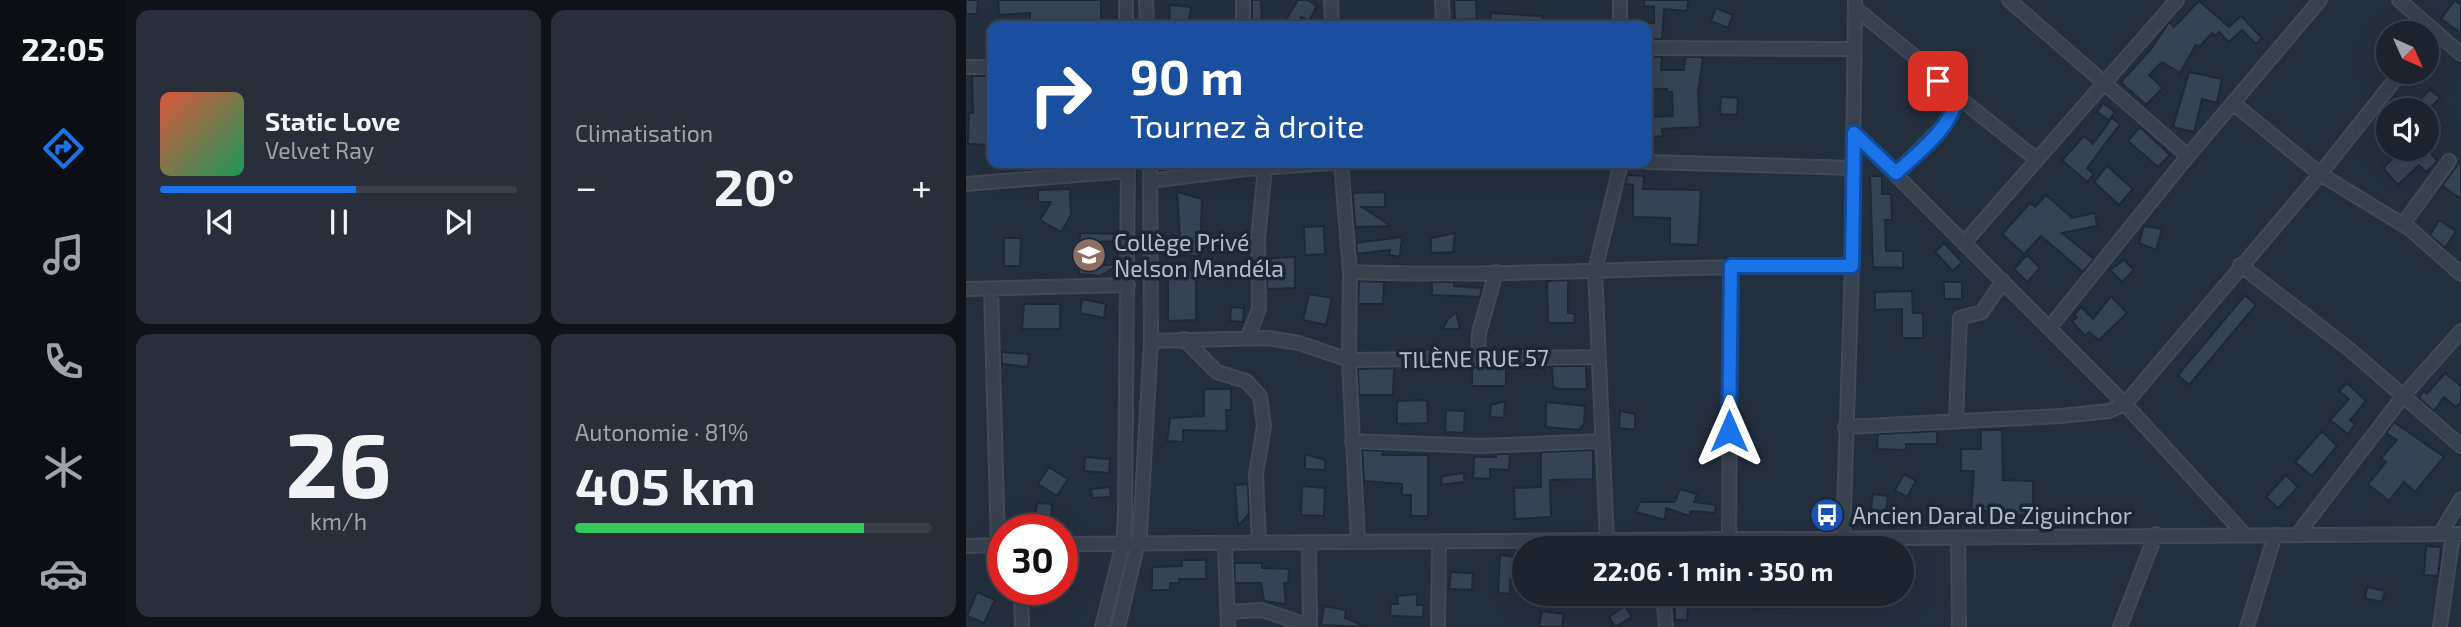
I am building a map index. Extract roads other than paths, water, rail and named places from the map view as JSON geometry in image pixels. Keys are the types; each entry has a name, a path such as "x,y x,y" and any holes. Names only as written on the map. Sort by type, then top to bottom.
{"street":[{"path":"1126,0 1126,21"},
{"path":"1146,0 1147,21"},
{"path":"1243,0 1243,21"},
{"path":"1331,0 1332,21"},
{"path":"1442,0 1443,21"},
{"path":"1620,0 1620,21"},
{"path":"2010,0 2188,156"},
{"path":"1964,243 2177,0"},
{"path":"2050,327 2188,156 2320,0"},
{"path":"2402,1 2418,21"},
{"path":"1855,4 1958,97 2036,159"},
{"path":"1843,536 1852,266 1855,4"},
{"path":"2440,41 2461,54"},
{"path":"1652,48 1853,48"},
{"path":"966,67 987,67"},
{"path":"1845,427 2096,413 2125,404 2240,265 2320,174 2391,84"},
{"path":"1896,173 1947,123 1958,97"},
{"path":"2233,103 2320,174 2403,224 2461,274"},
{"path":"1854,133 2125,404 2245,535"},
{"path":"2403,224 2449,161"},
{"path":"1652,162 1854,168"},
{"path":"966,184 1118,168"},
{"path":"1102,627 1123,544 1128,168"},
{"path":"1118,627 1139,544 1151,341 1150,168"},
{"path":"1150,181 1232,168"},
{"path":"1248,337 1259,309 1258,239 1265,168"},
{"path":"1341,168 1350,272 1349,360 1357,542"},
{"path":"1606,536 1595,270 1620,168"},
{"path":"2240,265 2404,395 2461,446"},
{"path":"1729,536 1731,266"},
{"path":"1350,272 1852,266"},
{"path":"1478,357 1479,333 1496,272"},
{"path":"1956,421 1960,318 1982,312 2003,281"},
{"path":"966,289 1128,285"},
{"path":"991,289 999,514"},
{"path":"2297,535 2404,395 2461,331"},
{"path":"1151,341 1248,337 1300,343 1349,360"},
{"path":"1184,339 1217,372 1246,381 1261,396 1264,426 1256,474 1259,543"},
{"name":"TILÈNE RUE 57","path":"1349,360 1598,357"},
{"path":"1352,441 1481,446 1602,441"},
{"path":"2440,534 2461,499"},
{"path":"2120,627 2156,534"},
{"path":"1914,539 2156,534 2457,534 2440,627"},
{"path":"2248,627 2275,535"},
{"path":"1958,538 1959,627"},
{"path":"1438,627 1439,542"},
{"path":"1078,544 1512,542"},
{"path":"1228,612 1262,610 1310,626 1309,543"},
{"path":"1226,544 1228,627"},
{"path":"966,546 987,545"},
{"path":"1021,605 1022,627"},
{"path":"1664,606 1666,627"}],"waterway":[{"path":"1133,280 1135,168"},
{"path":"1131,528 1133,294"},
{"path":"1109,627 1126,561"}],"place":[{"name":"Collège Privé Nelson Mandéla","path":"1089,255"},
{"name":"Ancien Daral De Ziguinchor","path":"1827,515"}]}
